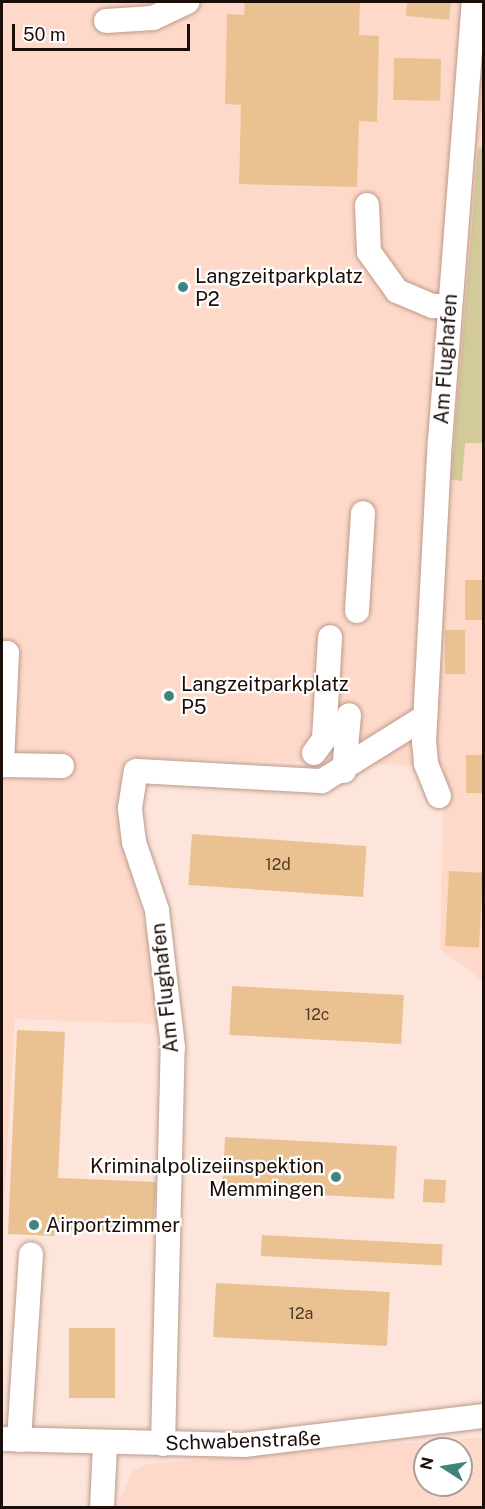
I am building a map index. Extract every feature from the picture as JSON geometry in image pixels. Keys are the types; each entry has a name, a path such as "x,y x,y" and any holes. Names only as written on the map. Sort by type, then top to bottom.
{"street":[{"path":"106,21 153,18 188,2"},
{"name":"Am Flughafen","path":"439,796 426,763 425,717 450,306 474,2"},
{"path":"367,205 369,252 397,291 433,306 450,306"},
{"path":"357,611 363,513"},
{"path":"314,753 324,739 330,637"},
{"path":"2,653 7,653 2,765 62,766"},
{"path":"344,771 349,715"},
{"name":"Am Flughafen","path":"163,1444 173,1047 157,910 133,831 130,808 136,771 322,781 344,771 425,717"},
{"path":"10,1440 31,1254"},
{"name":"Schwabenstraße","path":"10,1440 105,1444 255,1444 482,1415"},
{"path":"102,1508 105,1444"}],"shaded area":[{"path":"2,2 483,2 483,981 440,949 444,766 126,757 118,813 149,946 160,1024 15,1019 2,1237"},
{"path":"483,147 483,443 465,443 462,481 451,480 478,149"},
{"path":"483,1437 483,1507 117,1508 132,1471 148,1464 413,1443 413,1497 473,1497 473,1438"}],"building":[{"path":"245,2 360,2 359,35 379,36 377,122 359,121 357,187 239,184 241,105 225,104 227,14 244,15"},
{"path":"407,2 451,2 449,20 406,16"},
{"path":"394,58 441,59 440,101 393,100"},
{"path":"465,580 484,580 484,620 465,620"},
{"path":"445,630 465,630 465,674 445,674"},
{"path":"466,755 484,755 484,793 466,793"},
{"path":"192,834 367,846 363,897 188,885"},
{"path":"449,871 483,873 479,948 445,946"},
{"path":"232,986 404,995 401,1044 229,1035"},
{"path":"17,1030 65,1032 58,1178 156,1182 153,1233 55,1229 54,1236 8,1234"},
{"path":"225,1137 397,1146 394,1199 222,1190"},
{"path":"424,1179 446,1180 445,1203 423,1202"},
{"path":"262,1235 443,1244 442,1265 261,1256"},
{"path":"216,1283 390,1292 387,1346 213,1337"},
{"path":"69,1328 115,1328 115,1398 69,1398"}],"place":[{"name":"Langzeitparkplatz P2","path":"183,287"},
{"name":"Langzeitparkplatz P5","path":"169,696"},
{"name":"Kriminalpolizeiinspektion Memmingen","path":"336,1177"},
{"name":"Airportzimmer","path":"34,1225"}]}
